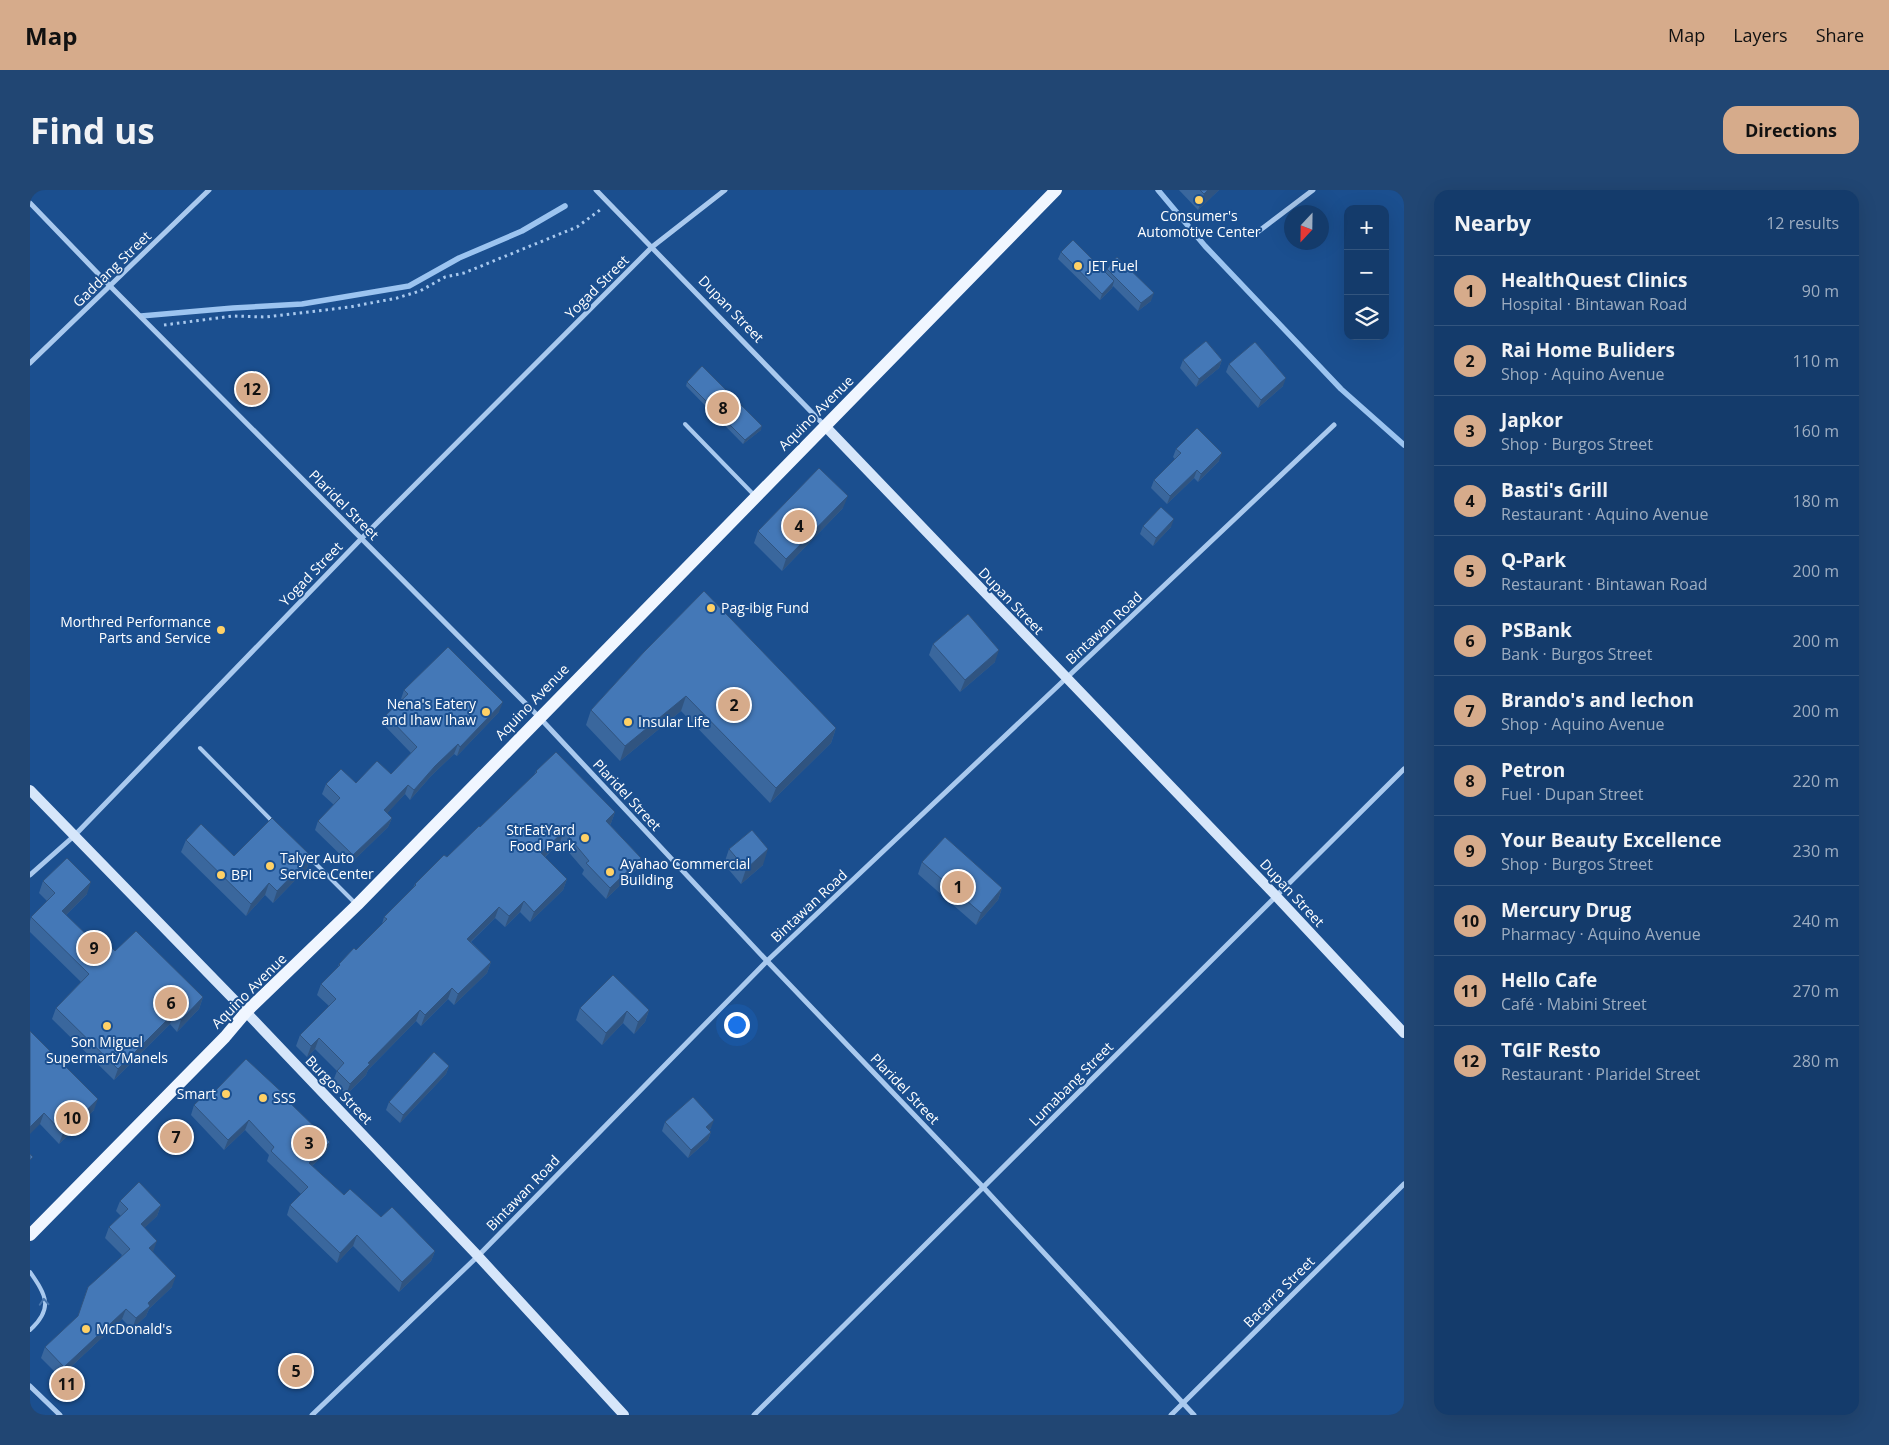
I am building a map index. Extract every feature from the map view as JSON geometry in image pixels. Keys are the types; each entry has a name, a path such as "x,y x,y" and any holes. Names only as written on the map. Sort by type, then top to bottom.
{"main road":[{"name":"Aquino Avenue","path":"30,1235 218,1044 246,1012 271,990 357,904 1056,190"}],"street":[{"name":"Gaddang Street","path":"30,363 111,287 209,190"},
{"name":"Dupan Street","path":"596,190 1276,896 1404,1033"},
{"name":"Yogad Street","path":"30,875 74,836 361,538 652,247 725,190"},
{"path":"1255,234 1313,190"},
{"name":"Plaridel Street","path":"30,203 111,287 539,717 767,961 983,1187 1194,1415"},
{"name":"Bintawan Road","path":"312,1415 478,1256 767,961 1334,425"},
{"name":"Lumabang Street","path":"754,1415 1404,769"},
{"name":"Burgos Street","path":"30,790 246,1012 478,1256 624,1415"},
{"name":"Bacarra Street","path":"1171,1415 1404,1184"},
{"path":"30,1386 60,1415"}],"lane":[{"path":"685,424 755,496"},
{"path":"200,748 275,824"},
{"path":"302,850 357,904"},
{"path":"30,1272 43,1290 46,1306 40,1321 30,1330"}],"path":[{"path":"151,327 233,316 266,317 350,307 397,298 420,291 445,277 464,273 578,228 609,203"}],"building":[{"path":"1200,190 1208,190 1204,194"},
{"path":"1073,240 1114,281 1102,294 1061,252"},
{"path":"1117,257 1154,293 1141,303 1107,269"},
{"path":"1206,341 1222,360 1199,379 1183,360"},
{"path":"1255,342 1286,378 1261,400 1229,364"},
{"path":"702,366 762,426 745,440 687,382"},
{"path":"1197,428 1222,453 1201,474 1197,470 1170,496 1154,480 1181,453 1176,449"},
{"path":"819,468 848,496 786,559 758,531"},
{"path":"1161,507 1174,519 1156,538 1143,526"},
{"path":"704,591 836,728 776,788 686,696 625,746 591,710 644,652"},
{"path":"968,614 999,650 965,680 933,644"},
{"path":"448,647 503,702 460,747 458,744 435,766 414,790 408,785 384,810 392,818 353,855 318,821 340,798 326,784 341,769 356,783 377,761 391,774 417,747 386,715 408,694 404,690"},
{"path":"556,752 615,812 606,821 641,858 610,888 586,863 589,861 564,831 541,853 567,879 534,912 524,901 509,916 499,907 467,939 491,962 458,994 452,988 425,1015 420,1010 350,1084 337,1071 344,1063 319,1038 311,1046 300,1035 336,999 321,984 354,948 356,950 387,919 384,917 444,855 447,857 480,827"},
{"path":"272,818 311,856 277,891 269,883 251,904 186,840 201,824 234,856"},
{"path":"752,830 768,849 746,869 729,849"},
{"path":"945,837 1002,888 981,913 922,862"},
{"path":"67,858 91,882 62,911 92,940 97,934 115,951 136,931 203,997 181,1020 174,1013 118,1069 56,1008 89,974 31,917 55,893 43,881"},
{"path":"613,975 649,1010 638,1022 627,1011 606,1033 580,1008"},
{"path":"30,1031 98,1099 63,1133 44,1113 30,1127"},
{"path":"434,1052 449,1066 403,1115 389,1102"},
{"path":"246,1059 288,1098 286,1099 330,1142 309,1163 344,1195 350,1189 381,1217 392,1207 435,1251 402,1282 357,1235 340,1253 290,1205 308,1187 271,1151 274,1147 249,1120 228,1140 194,1105 213,1087 216,1090"},
{"path":"693,1097 714,1120 706,1127 711,1132 691,1150 665,1122"},
{"path":"139,1182 161,1205 141,1224 157,1241 149,1248 176,1276 148,1303 150,1306 136,1318 126,1309 64,1367 45,1347 78,1316 88,1287 130,1249 109,1227 128,1209 120,1201"}],"waterway":[{"path":"1158,190 1205,246 1341,389 1404,445"},
{"path":"141,316 302,304 409,286 459,258 522,231 565,206"}],"place":[{"name":"Consumer's Automotive Center","path":"1199,200"},
{"name":"JET Fuel","path":"1078,266"},
{"name":"TGIF Resto","path":"252,389"},
{"name":"Petron","path":"723,408"},
{"name":"Basti's Grill","path":"799,526"},
{"name":"Pag-ibig Fund","path":"711,608"},
{"name":"Morthred Performance Parts and Service","path":"221,630"},
{"name":"Rai Home Buliders","path":"734,705"},
{"name":"Nena's Eatery and Ihaw Ihaw","path":"486,712"},
{"name":"Insular Life","path":"628,722"},
{"name":"StrEatYard Food Park","path":"585,838"},
{"name":"Talyer Auto Service Center","path":"270,866"},
{"name":"Ayahao Commercial Building","path":"610,872"},
{"name":"BPI","path":"221,875"},
{"name":"HealthQuest Clinics","path":"958,887"},
{"name":"Your Beauty Excellence","path":"94,948"},
{"name":"PSBank","path":"171,1003"},
{"name":"Son Miguel Supermart/Manels","path":"107,1026"},
{"name":"Smart","path":"226,1094"},
{"name":"SSS","path":"263,1098"},
{"name":"Mercury Drug","path":"72,1118"},
{"name":"Brando's and lechon","path":"176,1137"},
{"name":"Japkor","path":"309,1143"},
{"name":"McDonald's","path":"86,1329"},
{"name":"Q-Park","path":"296,1371"},
{"name":"Hello Cafe","path":"67,1384"}]}
